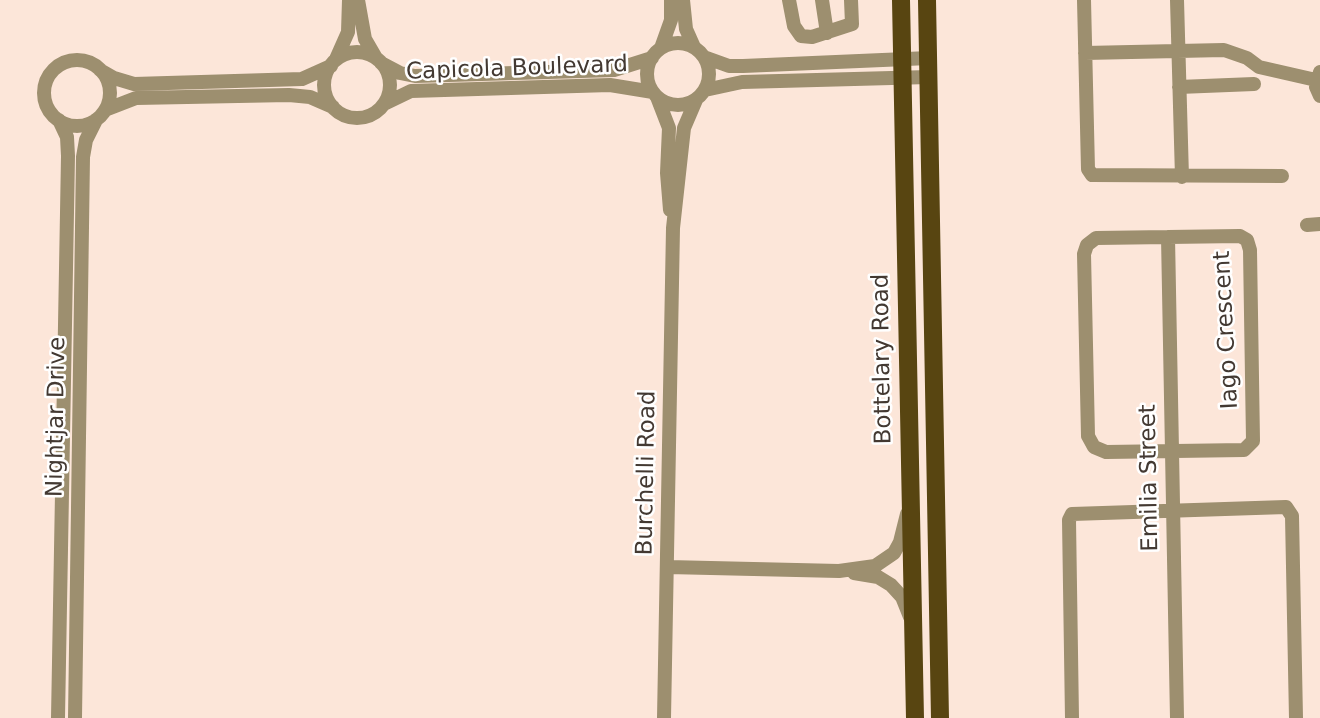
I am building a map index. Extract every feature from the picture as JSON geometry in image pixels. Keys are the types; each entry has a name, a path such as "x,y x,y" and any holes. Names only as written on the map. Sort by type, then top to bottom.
{"main road":[{"name":"Bottelary Road","path":"901,0 915,718"},
{"path":"927,0 940,718"}],"street":[{"path":"333,107 325,87 348,32 349,0"},
{"path":"358,0 365,39 379,61 390,83 384,104 373,114 359,118 345,116 333,107 310,97 289,95 136,98 75,126 59,120 45,100 46,84 54,70 77,60 114,78 134,84 302,79 355,52 379,61"},
{"path":"671,0 671,20 648,79 655,95 676,105 742,82 929,77"},
{"path":"683,0 686,29 709,70 701,95"},
{"path":"789,0 794,26 802,36 827,33 852,24 851,0"},
{"path":"822,0 827,33"},
{"path":"1084,0 1090,173 1102,177 1282,176"},
{"path":"1177,0 1182,177"},
{"path":"657,53 681,43 729,66 929,58"},
{"name":"Capicola Boulevard","path":"379,61 400,73 415,76 614,70 657,53"},
{"path":"1085,53 1236,53 1259,67 1318,76 1320,96"},
{"path":"100,70 109,86 101,115"},
{"path":"1179,87 1254,84"},
{"name":"Capicola Boulevard","path":"384,104 395,96 413,91 610,85 655,95"},
{"name":"Burchelli Road","path":"655,95 670,128 667,173 673,228"},
{"name":"Burchelli Road","path":"664,718 673,228 684,128 701,95"},
{"name":"Nightjar Drive","path":"75,718 83,157 86,139 101,115"},
{"name":"Nightjar Drive","path":"58,718 68,156 67,137 59,120"},
{"name":"Emilia Street","path":"1168,237 1177,718"},
{"name":"Iago Crescent","path":"1244,237 1250,245 1255,436 1244,450 1171,450 1106,452 1090,443 1084,254 1087,245 1096,238 1244,237"},
{"path":"838,571 875,566 894,552 905,526 910,494"},
{"path":"1072,718 1070,517 1076,512 1286,508 1291,512 1296,718"},
{"path":"668,567 838,571 878,578 891,585 902,597 915,634"}]}
